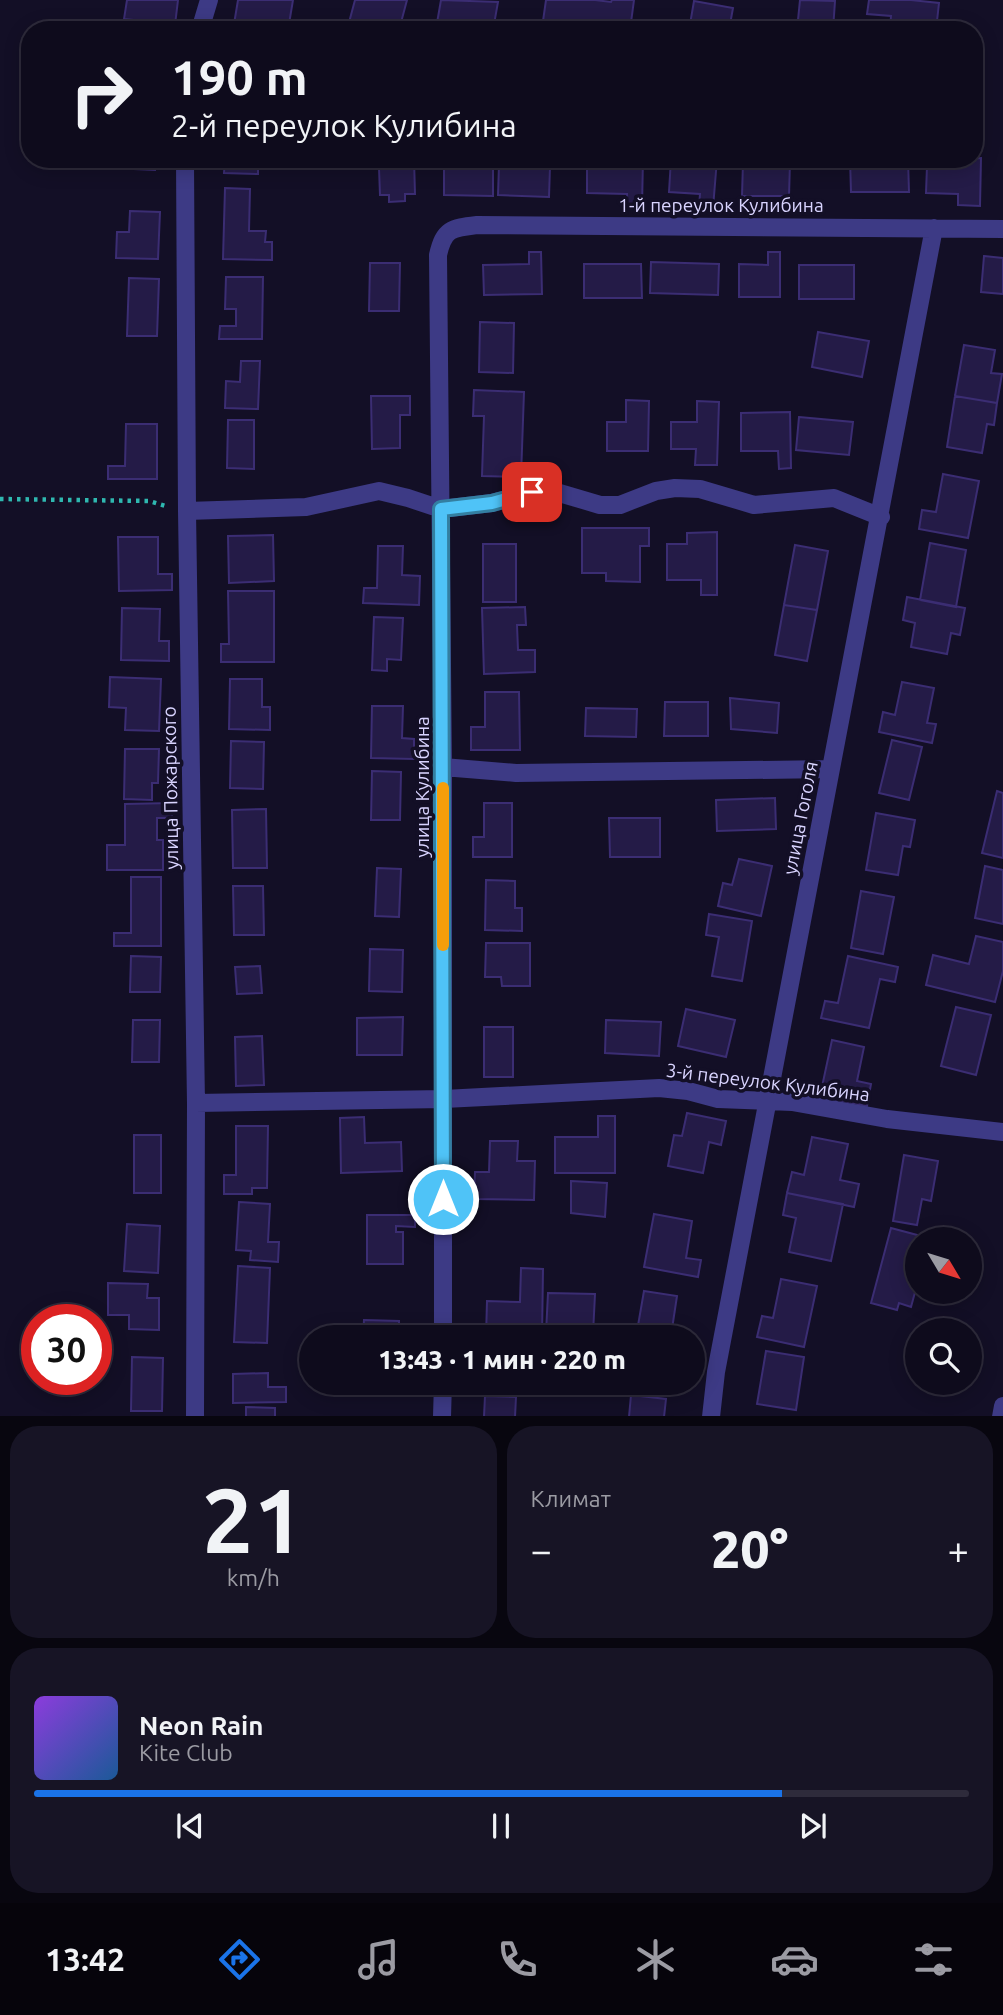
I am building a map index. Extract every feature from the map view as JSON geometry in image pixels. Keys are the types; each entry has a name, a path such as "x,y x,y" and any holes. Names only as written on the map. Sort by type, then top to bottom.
{"street":[{"path":"203,21 209,0"},
{"name":"улица Пожарского","path":"185,168 196,1103 195,1416"},
{"name":"1-й переулок Кулибина","path":"442,238 449,231 477,225 1003,229"},
{"name":"улица Гоголя","path":"711,1416 716,1371 765,1101 881,517 934,228"},
{"name":"улица Кулибина","path":"442,238 438,255 443,767 443,1325"},
{"path":"187,511 306,507 379,491 441,509 492,503 532,492 556,492 600,505 620,505 656,491 675,488 700,489 754,505 834,498 881,517"},
{"path":"443,767 516,773 831,769"},
{"name":"3-й переулок Кулибина","path":"196,1103 444,1099 659,1088 688,1091 718,1099 792,1102 887,1119 1003,1132"},
{"path":"442,1416 443,1395"},
{"path":"1001,1416 1003,1406"}],"path":[{"path":"0,499 149,501 187,511"}],"building":[{"path":"127,0 178,0 175,21 124,19"},
{"path":"238,0 293,0 290,21 234,21"},
{"path":"355,0 407,0 401,21 349,21"},
{"path":"441,0 498,2 495,21 437,21"},
{"path":"546,0 634,0 631,21 543,21"},
{"path":"800,0 835,1 834,21 798,21"},
{"path":"869,0 939,3 937,21 891,21 891,16 867,14"},
{"path":"694,1 733,8 731,21 691,21"},
{"path":"112,168 155,168 155,170"},
{"path":"224,168 258,168 258,174 224,173"},
{"path":"379,168 414,168 415,194 405,194 405,201 389,202 389,195 380,195"},
{"path":"444,168 493,168 493,196 444,195"},
{"path":"499,168 550,168 549,197 498,195"},
{"path":"587,168 643,168 642,206 627,206 627,194 587,193"},
{"path":"670,168 716,168 713,208 699,207 700,194 669,192"},
{"path":"743,168 790,168 789,196 742,196"},
{"path":"850,168 908,168 909,192 851,192"},
{"path":"927,168 981,168 980,206 958,205 958,194 926,193"},
{"path":"225,188 250,189 249,231 266,231 265,242 272,242 272,260 223,259"},
{"path":"130,211 160,212 158,259 116,258 117,232 129,232"},
{"path":"529,252 541,252 542,294 484,295 483,265 529,264"},
{"path":"768,252 780,252 780,297 739,297 739,264 768,265"},
{"path":"984,256 1003,258 1003,294 981,292"},
{"path":"651,262 719,264 718,295 650,293"},
{"path":"370,263 400,263 399,311 369,311"},
{"path":"584,264 641,264 642,298 584,298"},
{"path":"799,265 854,265 854,299 799,299"},
{"path":"226,277 263,277 262,339 219,339 220,326 236,326 236,309 225,309"},
{"path":"129,278 159,279 157,336 127,336"},
{"path":"480,322 514,323 513,373 479,372"},
{"path":"818,332 869,341 862,377 812,367"},
{"path":"964,345 995,350 991,373 1002,374 997,403 955,396"},
{"path":"241,361 260,361 258,409 225,408 226,381 240,382"},
{"path":"474,390 524,392 521,477 482,476 484,416 473,416"},
{"path":"371,396 410,396 410,415 400,415 400,448 372,449"},
{"path":"955,396 997,403 994,425 987,424 982,453 947,447"},
{"path":"626,400 649,401 648,451 607,451 607,422 626,422"},
{"path":"697,401 719,402 717,465 695,465 696,449 671,449 671,422 697,422"},
{"path":"790,412 791,468 779,469 778,451 741,451 741,413"},
{"path":"799,417 853,422 849,455 796,450"},
{"path":"228,420 254,420 254,469 227,468"},
{"path":"126,424 157,424 157,479 108,479 108,466 125,466"},
{"path":"943,474 979,481 968,538 919,529 922,510 936,512"},
{"path":"582,528 649,528 649,546 640,546 640,582 606,581 606,573 582,573"},
{"path":"717,532 717,595 701,595 701,580 667,580 667,544 687,544 687,533"},
{"path":"273,535 274,581 229,583 228,536"},
{"path":"118,537 158,537 158,574 172,574 172,590 119,591"},
{"path":"930,543 966,550 956,607 920,600"},
{"path":"483,544 516,544 516,602 483,602"},
{"path":"795,545 828,551 817,610 784,605"},
{"path":"378,546 403,546 402,575 420,576 419,605 363,603 364,588 377,588"},
{"path":"228,591 274,591 274,662 221,662 221,644 229,644"},
{"path":"907,597 965,608 960,635 951,633 947,654 911,647 915,623 903,620"},
{"path":"784,605 817,610 807,661 775,655"},
{"path":"525,607 526,625 517,625 518,650 535,650 535,672 484,674 482,608"},
{"path":"122,608 160,609 159,641 169,641 169,661 121,660"},
{"path":"374,617 403,618 401,660 387,659 387,671 372,670"},
{"path":"110,677 161,679 159,731 125,730 126,708 109,707"},
{"path":"230,679 262,679 262,707 270,707 270,730 229,729"},
{"path":"902,682 934,688 927,723 936,724 932,743 879,732 883,712 895,715"},
{"path":"485,692 519,692 520,750 471,750 471,727 485,727"},
{"path":"730,698 779,703 777,733 731,729"},
{"path":"665,702 708,702 708,736 664,736"},
{"path":"372,706 403,706 402,738 414,739 414,759 371,758"},
{"path":"586,708 637,709 636,737 585,736"},
{"path":"892,740 922,747 909,800 879,793"},
{"path":"231,741 264,742 263,789 230,788"},
{"path":"125,749 159,749 158,783 152,783 152,800 124,799"},
{"path":"372,771 401,772 400,820 371,820"},
{"path":"997,791 1003,793 1003,858 982,853"},
{"path":"775,798 776,829 717,831 716,800"},
{"path":"172,803 172,818 157,818 157,840 163,840 163,870 107,870 107,845 125,845 125,804"},
{"path":"484,803 512,803 512,857 473,857 473,837 484,837"},
{"path":"266,809 267,868 233,868 232,810"},
{"path":"876,813 915,820 910,847 903,846 898,875 866,870"},
{"path":"609,818 660,818 660,857 610,857"},
{"path":"739,859 772,866 761,916 718,906 723,883 732,885"},
{"path":"985,866 1003,870 1003,924 975,918"},
{"path":"377,868 401,869 399,917 375,916"},
{"path":"131,877 161,877 161,946 114,946 114,933 131,933"},
{"path":"486,880 515,881 515,908 522,908 522,931 485,930"},
{"path":"233,886 263,886 264,935 234,935"},
{"path":"861,891 894,897 883,954 851,948"},
{"path":"709,914 752,921 742,981 712,976 719,937 706,935"},
{"path":"976,936 1003,942 1003,971 995,1002 926,985 933,955 969,964"},
{"path":"486,943 530,943 530,986 502,986 501,977 485,977"},
{"path":"370,949 403,950 402,992 369,991"},
{"path":"131,956 161,957 160,992 130,992"},
{"path":"848,956 898,967 895,982 880,979 869,1028 821,1018 825,1001 838,1003"},
{"path":"260,966 262,993 237,994 235,967"},
{"path":"956,1007 991,1015 976,1075 941,1066"},
{"path":"686,1009 735,1020 726,1057 678,1046"},
{"path":"403,1017 402,1055 357,1055 357,1018"},
{"path":"133,1020 160,1020 159,1062 132,1062"},
{"path":"606,1020 661,1022 659,1056 605,1053"},
{"path":"484,1027 513,1027 513,1077 484,1077"},
{"path":"262,1036 264,1085 236,1086 235,1037"},
{"path":"832,1040 864,1047 857,1081 871,1084 867,1106 820,1096"},
{"path":"687,1113 726,1121 721,1145 709,1142 703,1173 668,1166 674,1135 682,1136"},
{"path":"598,1116 615,1116 615,1173 555,1173 555,1137 598,1137"},
{"path":"364,1117 365,1143 401,1142 402,1171 341,1173 340,1118"},
{"path":"236,1126 268,1126 267,1188 252,1188 252,1194 224,1194 224,1175 236,1175"},
{"path":"134,1135 161,1135 161,1193 134,1193"},
{"path":"812,1137 848,1144 840,1180 859,1184 854,1207 787,1193 792,1172 804,1175"},
{"path":"490,1141 518,1141 517,1161 535,1161 534,1200 474,1199 475,1172 489,1172"},
{"path":"904,1155 938,1161 931,1201 922,1199 917,1225 893,1221"},
{"path":"571,1181 607,1183 605,1217 571,1213"},
{"path":"787,1193 843,1204 831,1261 789,1252 796,1218 783,1215"},
{"path":"239,1202 270,1204 268,1242 279,1242 278,1262 250,1260 251,1251 236,1250"},
{"path":"654,1214 692,1221 686,1258 701,1260 698,1277 644,1267"},
{"path":"367,1215 415,1215 415,1227 396,1226 396,1232 403,1232 403,1264 367,1264"},
{"path":"127,1224 160,1226 158,1273 124,1271"},
{"path":"891,1228 905,1232 905,1304 912,1304 911,1307 899,1303 897,1310 871,1303"},
{"path":"238,1266 270,1268 267,1343 234,1342"},
{"path":"521,1268 543,1269 542,1325 486,1325 487,1301 520,1302"},
{"path":"781,1279 817,1286 804,1347 757,1337 762,1316 773,1318"},
{"path":"108,1283 148,1284 147,1298 159,1298 159,1330 129,1329 129,1315 112,1315 112,1304 108,1304"},
{"path":"644,1291 677,1296 673,1325 638,1325"},
{"path":"548,1293 595,1294 593,1325 546,1325"},
{"path":"364,1320 399,1321 399,1325 364,1325"},
{"path":"766,1351 804,1357 796,1410 757,1404"},
{"path":"132,1357 163,1358 162,1411 131,1411"},
{"path":"268,1373 268,1387 286,1387 286,1402 233,1403 233,1374"},
{"path":"631,1395 666,1399 664,1416 629,1416"},
{"path":"485,1396 516,1397 515,1416 484,1416"},
{"path":"246,1407 275,1408 275,1416 246,1416"}],"slow traffic":[{"path":"443,788 443,945"}],"route":[{"path":"443,1199 441,509 492,503 532,492"}]}
